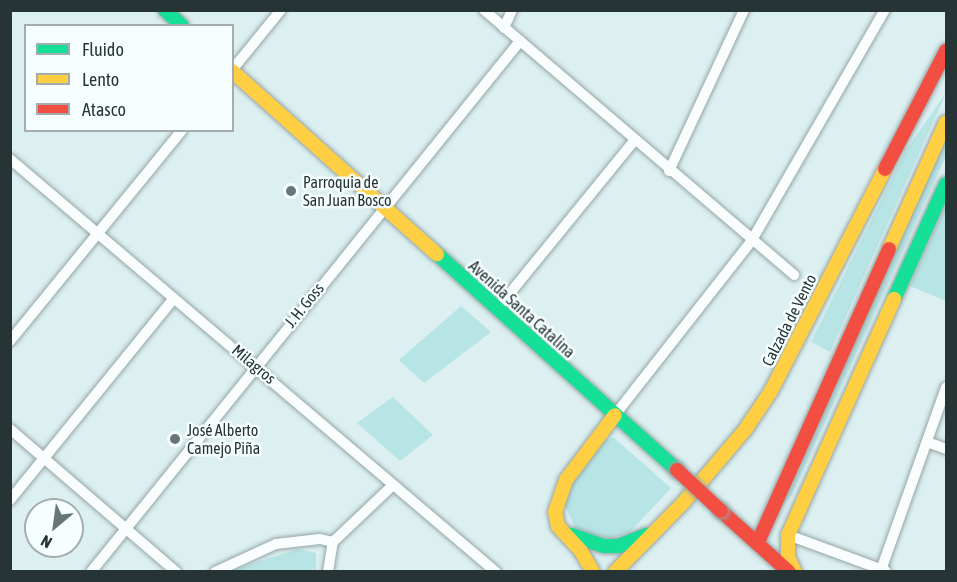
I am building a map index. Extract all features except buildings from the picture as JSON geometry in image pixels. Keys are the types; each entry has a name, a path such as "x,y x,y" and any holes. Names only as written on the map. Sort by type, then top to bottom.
{"main road":[{"path":"165,10 180,24"},
{"name":"Calzada de Vento","path":"615,572 655,532 738,438 771,391 946,51"},
{"path":"900,139 946,69"},
{"name":"Avenida Santa Catalina","path":"234,73 789,572"},
{"path":"788,535 769,544 758,542 946,122"},
{"path":"795,572 788,557 788,535 946,184"},
{"path":"593,572 581,551 558,526 555,513 566,480 615,415"},
{"path":"560,496 565,527 591,545 618,546 655,532"}],"street":[{"path":"234,69 281,10"},
{"path":"484,10 669,171 794,275"},
{"path":"504,27 512,10"},
{"path":"669,171 744,10"},
{"path":"615,415 752,240 885,10"},
{"name":"J. H. Goss","path":"91,572 520,41"},
{"path":"10,341 180,132"},
{"path":"497,309 635,140"},
{"name":"Milagros","path":"10,159 256,365 496,572"},
{"path":"10,500 174,298"},
{"path":"788,535 884,571 946,387"},
{"path":"10,429 176,572"},
{"path":"927,442 946,448"},
{"path":"327,572 333,542 393,485"},
{"path":"215,572 276,544 320,539 333,542"}],"shaded area":[{"path":"946,93 830,352 811,342 906,150"},
{"path":"946,138 946,156 792,495 783,506"},
{"path":"946,205 946,301 910,286"},
{"path":"461,306 491,332 424,383 399,360"},
{"path":"393,397 433,435 400,461 357,423"},
{"path":"613,437 671,488 630,532 610,539 575,528 565,506 567,490 602,442"},
{"path":"298,549 316,553 316,571 227,572"}],"traffic: fast":[{"path":"165,10 180,24"},
{"path":"894,299 946,184"},
{"path":"437,254 677,470"},
{"path":"572,535 604,546 618,546 647,535"}],"traffic: slow":[{"path":"234,73 437,254"},
{"path":"889,249 946,122"},
{"path":"615,572 683,503 745,430 771,391 885,169"},
{"path":"795,572 788,557 788,535 894,299"},
{"path":"593,572 581,551 558,526 555,512 566,480 615,415"}],"traffic: jam":[{"path":"885,169 946,51"},
{"path":"758,542 889,249"},
{"path":"677,470 721,511"},
{"path":"721,511 789,572"}],"place":[{"name":"Parroquia de San Juan Bosco","path":"291,191"},
{"name":"José Alberto Camejo Piña","path":"175,439"}]}
